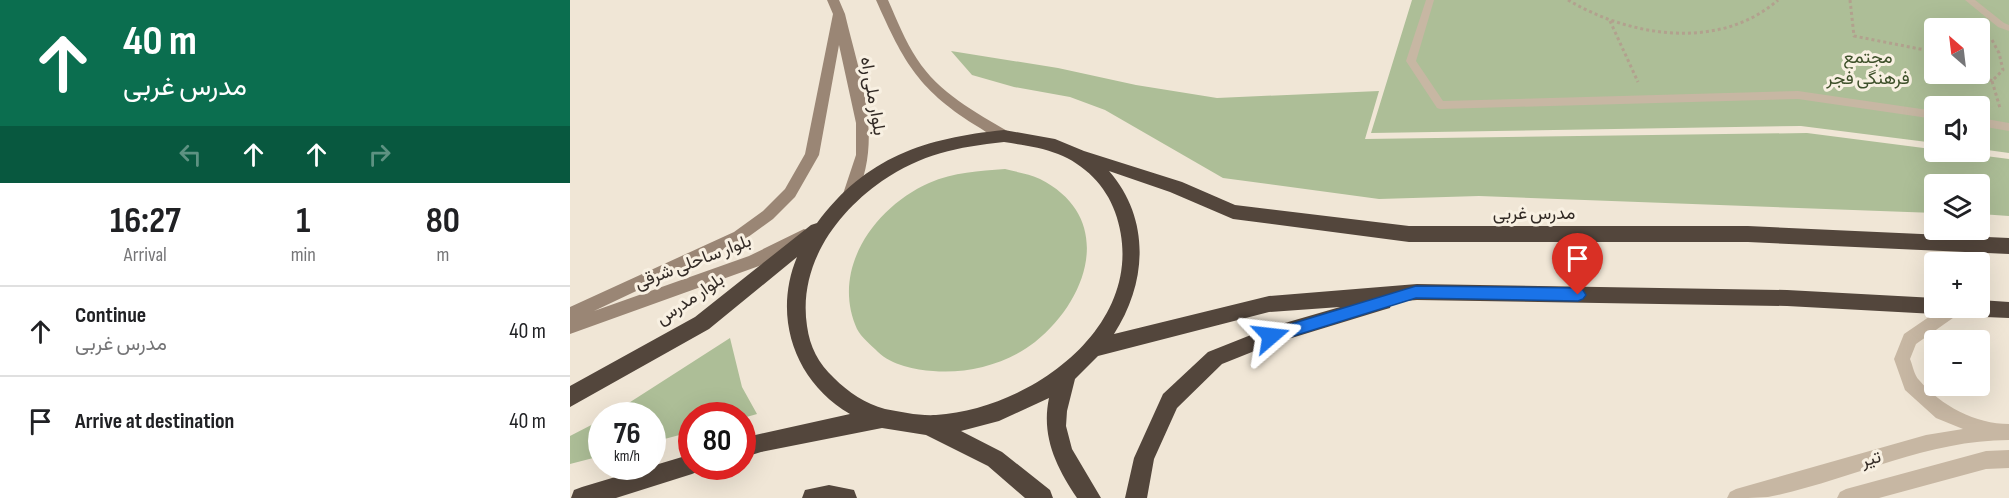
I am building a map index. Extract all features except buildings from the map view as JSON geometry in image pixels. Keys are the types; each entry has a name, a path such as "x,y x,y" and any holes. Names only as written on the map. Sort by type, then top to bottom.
{"highway":[{"path":"1004,136 1039,141 1071,152 1096,169 1116,191 1128,218 1133,249 1129,282 1116,316 1094,348 1067,375 1025,401 987,415 928,425 882,418 842,400 813,372 798,337 795,298 805,260 826,224 849,197 884,171 922,151 963,140 1004,136"},
{"name":"مدرس غربی","path":"1071,152 1176,187 1233,212 1409,234 1748,234 2009,246"},
{"name":"بلوار مدرس","path":"570,397 702,323 826,224"},
{"path":"1094,348 1269,304 1416,292 1787,298 1924,305"},
{"path":"1136,498 1144,458 1170,401 1215,358 1271,336 1416,292"},
{"path":"1990,309 2009,310"},
{"path":"1067,375 1056,399 1056,442 1068,467 1090,498"},
{"path":"756,444 882,418"},
{"path":"928,425 995,459 1042,498"},
{"path":"582,498 678,468"},
{"path":"813,498 829,496 846,498"}],"main road":[{"name":"بلوار ملی راه","path":"833,0 839,14 863,123 863,155 849,197"},
{"path":"882,0 905,50 922,77 943,97 1004,136"},
{"path":"570,315 739,236 768,216 790,193 812,155 839,14"},
{"name":"بلوار ساحلی شرقی","path":"570,327 754,261 826,224"}],"street":[{"path":"1940,318 1910,339 1902,359 1911,384 1942,412 2000,432"},
{"name":"تیر","path":"1737,498 1926,443 2000,432"},
{"name":"تیر","path":"1846,498 1986,459 2009,459"}],"lane":[{"path":"1430,0 1411,61 1440,105 1798,94 1924,114"},
{"path":"1969,0 2005,26"},
{"path":"1990,124 2008,127"}],"path":[{"path":"1568,0 1610,20 1650,31 1692,33 1729,28 1760,15 1778,0"},
{"path":"1850,0 1854,36 1924,50"},
{"path":"1610,20 1645,99"},
{"path":"2005,26 1989,34 1999,54 2002,70 1992,81 2008,127"}],"green space":[{"name":"مجتمع فرهنگی فجر","path":"1412,0 2009,0 2009,153 1990,150 1990,96 1924,96 1924,142 1801,126 1371,133"},
{"path":"951,51 1058,68 1136,85 1217,98 1379,91 1365,139 1807,133 1924,148 1924,162 1990,162 1990,157 2009,159 2009,216 1990,215 1990,174 1924,174 1924,213 1479,196 1379,199 1223,178 1105,110 1070,97 1014,87 972,75"},
{"path":"1005,169 1040,179 1064,195 1079,214 1086,236 1086,258 1081,281 1070,303 1054,324 1035,342 1000,362 987,366 946,372 912,368 883,357 857,329 850,306 849,284 854,263 875,224 891,207 909,194 938,179 976,171"},
{"path":"730,338 742,387 750,402 678,402 678,435 666,439 666,402 630,402"},
{"path":"588,427 588,459 570,464 570,436"}],"route":[{"path":"1271,336 1416,292 1578,295"}]}
